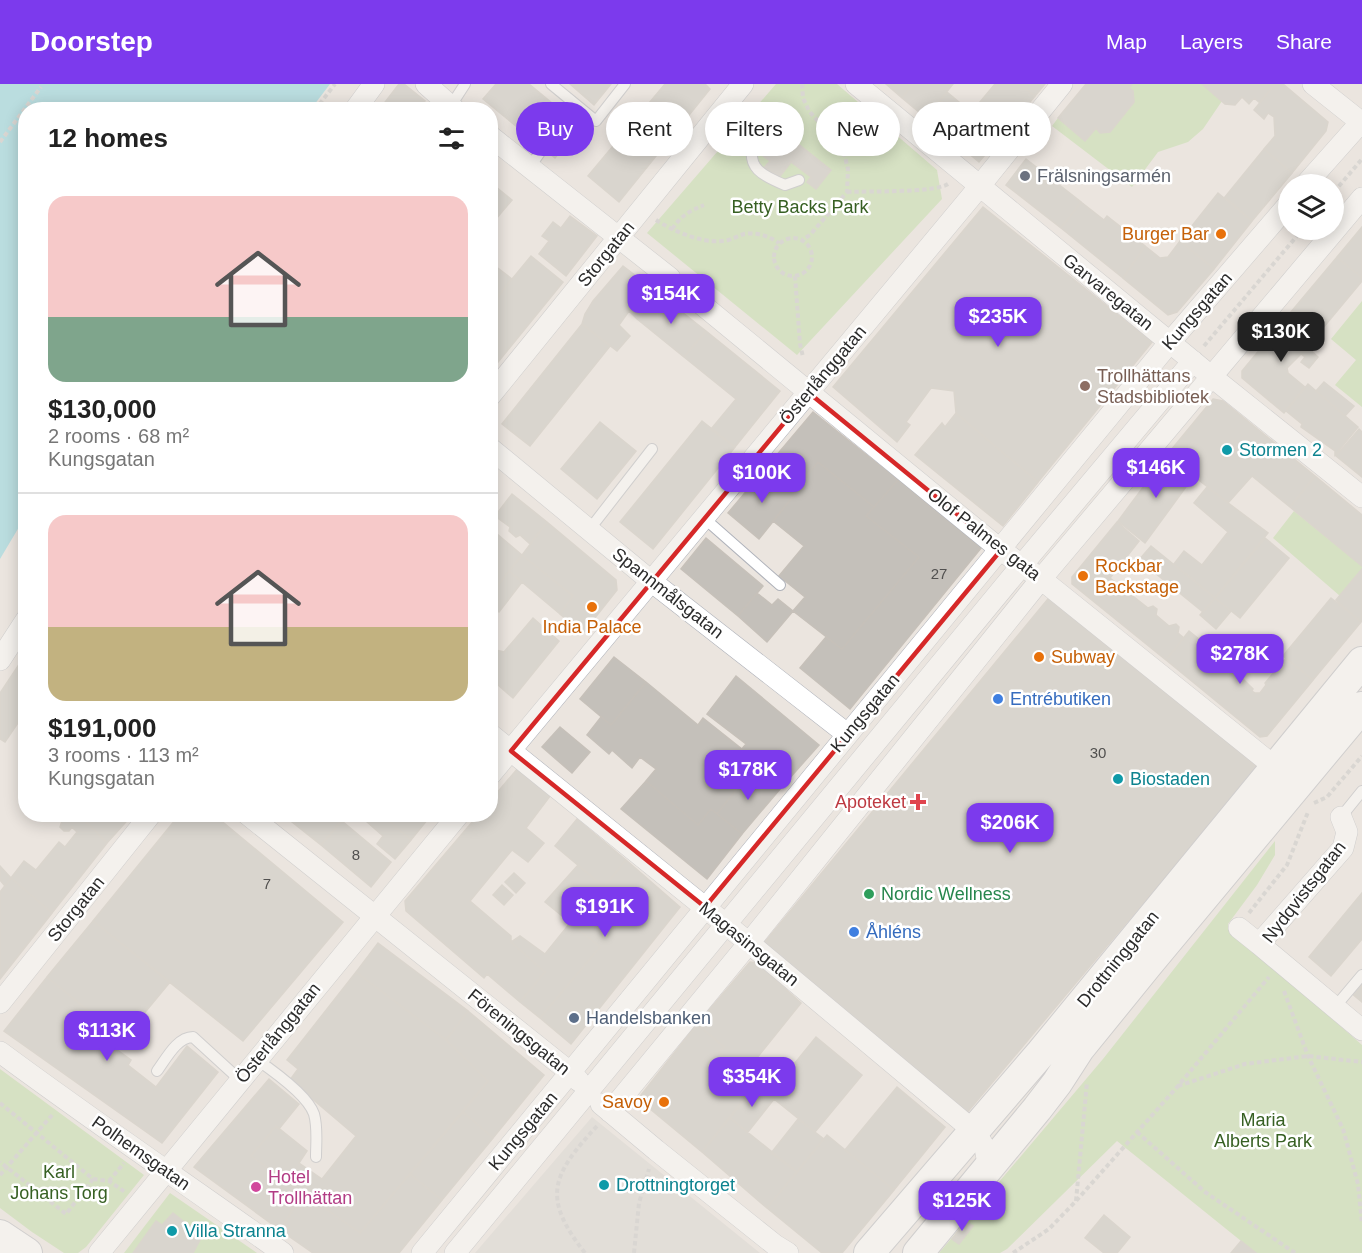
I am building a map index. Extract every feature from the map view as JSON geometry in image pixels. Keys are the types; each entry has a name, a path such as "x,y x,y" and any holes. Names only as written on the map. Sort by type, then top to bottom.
{"street":[{"path":"361,102 374,84"},
{"path":"426,84 447,102"},
{"name":"Storgatan","path":"728,102 742,84"},
{"name":"Garvaregatan","path":"856,84 1193,361 1281,441 1362,497"},
{"name":"Österlånggatan","path":"498,766 809,393 1062,84"},
{"path":"1313,84 1362,123 1315,174"},
{"name":"Storgatan","path":"498,386 705,131"},
{"path":"498,142 670,278"},
{"path":"610,1112 754,948 1041,579 1362,198"},
{"name":"Kungsgatan","path":"422,1253 1170,342 1278,217"},
{"name":"Olof Palmes gata","path":"694,298 1001,550 1041,579 1275,767"},
{"name":"Kungsgatan","path":"455,1253 1193,361"},
{"name":"Spannmålsgatan","path":"498,455 651,581 847,734"},
{"path":"0,660 18,636"},
{"name":"Drottninggatan","path":"869,1253 975,1132 1002,1106 1041,1053 1362,662"},
{"name":"Drottninggatan","path":"918,1253 988,1168 1032,1109 1057,1083 1078,1049 1362,707"},
{"name":"Magasinsgatan","path":"498,740 705,907 975,1132 985,1148 988,1168"},
{"name":"Nydqvistsgatan","path":"1341,817 1347,832 1343,848 1259,944 1362,1030"},
{"name":"Storgatan","path":"0,1003 145,822"},
{"name":"Föreningsgatan","path":"256,822 571,1073 610,1112 775,1245 788,1253"},
{"name":"Österlånggatan","path":"99,1253 452,822"},
{"path":"1239,928 1259,944"},
{"name":"Polhemsgatan","path":"0,1052 283,1253"},
{"path":"0,1235 27,1253"}],"lane":[{"path":"452,102 465,84"},
{"path":"550,84 572,102"},
{"path":"594,119 596,121 625,84"},
{"path":"530,166 537,156"},
{"path":"750,156 750,160 767,178 786,185 799,180"},
{"path":"589,530 652,449"},
{"path":"704,518 780,585"},
{"path":"1341,817 1362,791"},
{"path":"1246,847 1252,818 1249,797"},
{"path":"1335,1007 1362,975"},
{"path":"157,1071 178,1043 186,1037 193,1037 240,1080"},
{"path":"256,1059 306,1101 313,1112 316,1157"}],"path":[{"path":"321,102 335,84"},
{"path":"802,84 803,98 809,111 843,149 848,169 847,192 810,235 802,240"},
{"path":"30,102 41,87"},
{"path":"0,142 18,118"},
{"path":"1344,180 1362,159"},
{"path":"847,192 943,187 952,182"},
{"path":"672,229 679,218 704,205"},
{"path":"654,219 672,229 709,240 721,242 745,234 759,234 771,237 779,243"},
{"path":"790,238 802,240 811,249 812,261 806,272 795,276 783,274 775,265 774,254 779,243 790,238"},
{"path":"1193,361 1294,240"},
{"path":"795,276 803,357"},
{"path":"1239,928 1287,866 1312,803 1327,797 1362,756"},
{"path":"1013,1253 1049,1229 1178,1086 1272,974"},
{"path":"1294,1022 1343,1129 1358,1184 1362,1224"},
{"path":"1178,1086 1245,1064 1308,1056 1362,1062"},
{"path":"0,1103 93,1179 109,1181 130,1196"},
{"path":"0,1175 57,1108"},
{"path":"585,1253 563,1221 557,1205 557,1188 562,1169 569,1158 610,1112"},
{"path":"1137,1132 1205,1192 1295,1253"},
{"path":"634,1253 639,1203 656,1150"},
{"path":"109,1181 127,1158"},
{"path":"0,1162 66,1214 93,1179"}],"highlighted area":[{"path":"809,393 1001,550 705,907 511,751"}],"green space":[{"name":"Betty Backs Park","path":"776,84 837,84 858,102 816,102 816,156 900,156 900,138 912,148 912,156 921,156 937,170 942,199 797,355 647,233 714,156 804,156 804,102 760,102"},
{"path":"1132,84 1202,84 1222,101 1203,129 1188,142 1158,152 1132,187 1052,126 1058,118 1085,141 1096,128 1100,133 1110,132 1134,102 1133,92 1129,88"},
{"path":"1362,301 1362,407 1335,385 1356,360 1331,339"},
{"path":"1294,511 1362,566 1340,596 1273,538"},
{"name":"Maria Alberts Park","path":"1275,841 1275,855 1257,885 1228,924 1230,934 1272,966 1362,1045 1362,1253 1256,1253 1117,1141 1007,1249 1000,1253 939,1253 1103,1059"},
{"name":"Karl Johans Torg","path":"0,1069 144,1175 86,1247 78,1253 64,1253 0,1208"},
{"path":"170,1193 257,1253 124,1253"}],"shaded area":[{"name":"Drottningtorget","path":"592,1117 760,1253 475,1253"}],"water":[{"path":"0,84 330,84 316,102 18,102 18,529 0,559"}],"building":[{"path":"399,84 404,84 425,101 424,102 385,102"},
{"path":"496,84 529,84 551,102 516,102 516,126 498,111 498,102 487,102 483,99"},
{"path":"570,84 611,84 594,105 594,102 591,102"},
{"path":"665,84 705,84 710,89 693,110 693,102 650,102"},
{"path":"886,84 913,84 902,98"},
{"path":"913,84 953,84 939,102 912,102 912,106 902,98"},
{"path":"995,84 1020,84 1035,96 1030,102 980,102"},
{"path":"1020,84 1045,84 1035,96"},
{"path":"1086,84 1132,84 1129,88 1133,91 1134,102 1110,132 1100,133 1096,128 1085,141 1058,118"},
{"path":"1202,84 1275,84 1260,103 1254,98 1249,104 1242,97 1235,105 1225,104"},
{"path":"1275,84 1283,84 1328,122 1326,131 1292,173 1264,149 1275,136 1274,117 1268,113 1264,119 1254,110"},
{"path":"947,92 959,102 939,102"},
{"path":"804,149 831,170 816,189 807,182 811,177 791,162 778,179 764,168 770,161 763,156 804,156"},
{"path":"1264,149 1292,173 1278,174 1278,190 1252,221 1225,197"},
{"path":"606,154 656,156 619,202 588,176"},
{"path":"972,156 984,156 979,162"},
{"path":"1026,159 1081,202 1061,228 1006,185"},
{"path":"498,189 512,200 498,217"},
{"path":"1218,193 1252,221 1214,269 1180,241"},
{"path":"1081,202 1104,220 1107,216 1145,246 1123,278 1061,228"},
{"path":"983,207 1152,342 1038,482 956,413 954,391 931,388 906,422 910,425 897,442 833,387"},
{"path":"570,216 597,236 566,276 539,254 549,241 542,236 553,222 561,228"},
{"path":"1362,227 1362,278 1337,257"},
{"path":"1180,241 1214,269 1177,312 1168,315 1123,278 1145,246 1160,258 1168,257"},
{"path":"531,256 563,282 498,362 498,296"},
{"path":"1337,257 1362,278 1362,281 1318,334 1291,312"},
{"path":"623,266 658,293 637,319 629,311 619,325 630,336 617,351 582,324 593,301"},
{"path":"498,268 512,279 498,296"},
{"path":"658,293 706,331 684,357 637,319"},
{"path":"1290,313 1318,335 1307,347 1318,357 1309,368 1301,362 1305,357 1301,354 1287,368 1288,373 1305,387 1284,413 1242,378 1242,371"},
{"path":"582,324 610,346 530,446 502,424"},
{"path":"706,331 780,391 735,447 711,429 736,399 684,357"},
{"path":"1324,382 1354,406 1345,416 1316,391"},
{"path":"1308,384 1358,427 1335,455 1335,451 1301,427 1302,424 1286,411"},
{"name":"Stormen 2","path":"1213,399 1223,401 1315,476 1290,507 1252,476 1228,503 1167,455"},
{"path":"813,412 898,480 874,507 818,462 793,492 765,469"},
{"path":"956,413 1038,482 1003,526 915,455 942,423 945,427"},
{"path":"702,421 735,447 653,549 620,522"},
{"path":"600,422 636,451 597,499 561,469"},
{"path":"1359,429 1362,432 1362,477 1336,456"},
{"path":"1167,455 1194,476 1145,543 1118,521"},
{"path":"818,462 874,507 866,516 919,557 842,649 793,611 805,597 779,576 804,546 773,521"},
{"path":"765,469 795,494 759,539 728,513"},
{"path":"1315,476 1362,515 1362,566 1290,507"},
{"path":"898,480 981,548 850,709 800,668 826,637 842,649 919,557 866,516"},
{"path":"1207,487 1268,533 1215,598 1174,564 1184,551 1202,565 1228,532 1194,503"},
{"path":"512,494 547,522 530,544 520,535 516,537 509,531 510,527 498,518 498,512"},
{"path":"547,522 616,580 617,590 583,633 560,614 573,596 522,555"},
{"path":"1117,522 1139,541 1110,578 1148,608 1153,606 1157,609 1156,615 1169,626 1176,624 1179,627 1178,633 1184,638 1166,660 1072,584 1072,577"},
{"path":"498,535 522,555 498,583"},
{"path":"706,538 763,586 738,616 681,569"},
{"path":"1265,538 1289,558 1240,618 1215,598"},
{"path":"1151,546 1215,598 1203,612 1139,560"},
{"path":"522,555 573,596 560,614 509,571"},
{"path":"1362,569 1362,621 1361,622 1336,600"},
{"path":"509,571 522,582 499,612 498,583"},
{"path":"757,593 772,605 778,599 793,611 767,642 738,616"},
{"path":"1052,594 1257,767 965,1115 764,943"},
{"path":"1215,598 1231,611 1216,629 1200,615"},
{"path":"1331,598 1361,622 1313,680 1283,656"},
{"path":"533,618 559,641 513,698 498,685 498,650 504,652"},
{"path":"1189,631 1199,639 1202,636 1209,638 1206,648 1241,677 1255,693 1260,693 1265,683 1286,658 1313,680 1267,736 1260,737 1166,660"},
{"path":"614,657 646,682 611,725 580,699"},
{"path":"18,666 18,723 5,742 0,739 0,693"},
{"path":"736,676 819,745 780,789 737,755 746,744 707,714"},
{"path":"646,682 698,725 703,718 742,749 737,755 753,768 717,814 711,809 698,825 646,781 656,769 640,757 632,768 612,750 609,754 587,735 601,717 611,725"},
{"path":"560,727 590,752 572,773 542,747"},
{"path":"518,768 550,796 526,828 544,843 528,862 512,850 470,901 511,936 511,942 545,972 520,1002 487,974 484,978 406,911 405,901 472,822 498,822 498,792"},
{"path":"753,768 780,789 742,834 717,814"},
{"path":"646,781 698,825 711,809 742,834 707,879 621,809"},
{"path":"577,819 626,860 604,887 555,846"},
{"path":"62,822 86,822 107,843 52,913 11,878 24,861 36,870 59,842 65,847 77,832 72,827 69,831 64,831 60,827"},
{"path":"86,822 126,822 107,843"},
{"path":"173,822 223,822 343,922 243,1041 93,921"},
{"path":"292,822 340,822 321,845"},
{"path":"343,822 391,862 371,887 321,845"},
{"path":"367,822 390,822 411,840 395,859 377,844 383,836"},
{"path":"390,822 426,822 411,840"},
{"path":"626,860 680,907 571,1044 540,1018 600,947 545,902 578,865 604,887"},
{"path":"0,866 11,878 5,886 0,880"},
{"path":"514,873 525,883 516,893 505,882"},
{"path":"11,878 52,913 0,979 0,892"},
{"path":"502,885 513,895 504,905 493,895"},
{"path":"1362,893 1362,939 1331,976 1309,957"},
{"path":"93,921 170,982 123,1039 47,977"},
{"path":"570,923 600,947 540,1018 520,1002 545,972 511,942 520,936 545,954"},
{"path":"378,943 468,1011 446,1040 356,972"},
{"path":"750,962 757,963 801,1003 744,1074 718,1053 724,1047 697,1024"},
{"path":"356,972 446,1040 488,1081 360,1233 251,1156 276,1126 307,1151 299,1163 322,1179 356,1136 290,1080 298,1069 287,1060"},
{"path":"47,977 123,1039 116,1049 131,1060 128,1065 156,1087 187,1046 218,1072 162,1143 4,1031"},
{"path":"1362,981 1362,1002 1351,993"},
{"path":"468,1011 544,1075 493,1138 463,1112 488,1081 446,1040"},
{"path":"697,1024 724,1047 718,1053 756,1084 702,1152 638,1099"},
{"path":"816,1037 862,1075 815,1132 769,1095"},
{"path":"269,1079 299,1104 279,1129 276,1126 251,1156 303,1193 280,1230 194,1167"},
{"path":"756,1084 774,1099 748,1132 730,1118"},
{"path":"897,1087 945,1127 894,1190 845,1150"},
{"path":"463,1112 493,1138 442,1200 410,1174"},
{"path":"730,1118 797,1172 767,1208 702,1152"},
{"path":"798,1119 824,1139 797,1172 771,1153"},
{"path":"827,1135 894,1190 842,1253 822,1253 767,1208"},
{"path":"410,1174 442,1200 399,1253 313,1253 280,1230 303,1193 360,1233"},
{"name":"Villa Stranna","path":"173,1213 202,1236 193,1253 133,1253 156,1221 162,1225"},
{"path":"1104,1215 1130,1237 1117,1253 1104,1253 1085,1238"},
{"path":"966,1221 973,1226 959,1244 952,1239"},
{"path":"1241,1241 1256,1253 1231,1253"}],"place":[{"name":"Frälsningsarmén","path":"1025,176"},
{"name":"Burger Bar","path":"1221,234"},
{"name":"Trollhättans Stadsbibliotek","path":"1085,386"},
{"name":"Stormen 2","path":"1227,450"},
{"name":"Rockbar Backstage","path":"1083,576"},
{"name":"India Palace","path":"592,607"},
{"name":"Subway","path":"1039,657"},
{"name":"Entrébutiken","path":"998,699"},
{"name":"Biostaden","path":"1118,779"},
{"name":"Apoteket","path":"918,802"},
{"name":"Nordic Wellness","path":"869,894"},
{"name":"Åhléns","path":"854,932"},
{"name":"Handelsbanken","path":"574,1018"},
{"name":"Savoy","path":"664,1102"},
{"name":"Drottningtorget","path":"604,1185"},
{"name":"Hotel Trollhättan","path":"256,1187"},
{"name":"Villa Stranna","path":"172,1231"}]}
